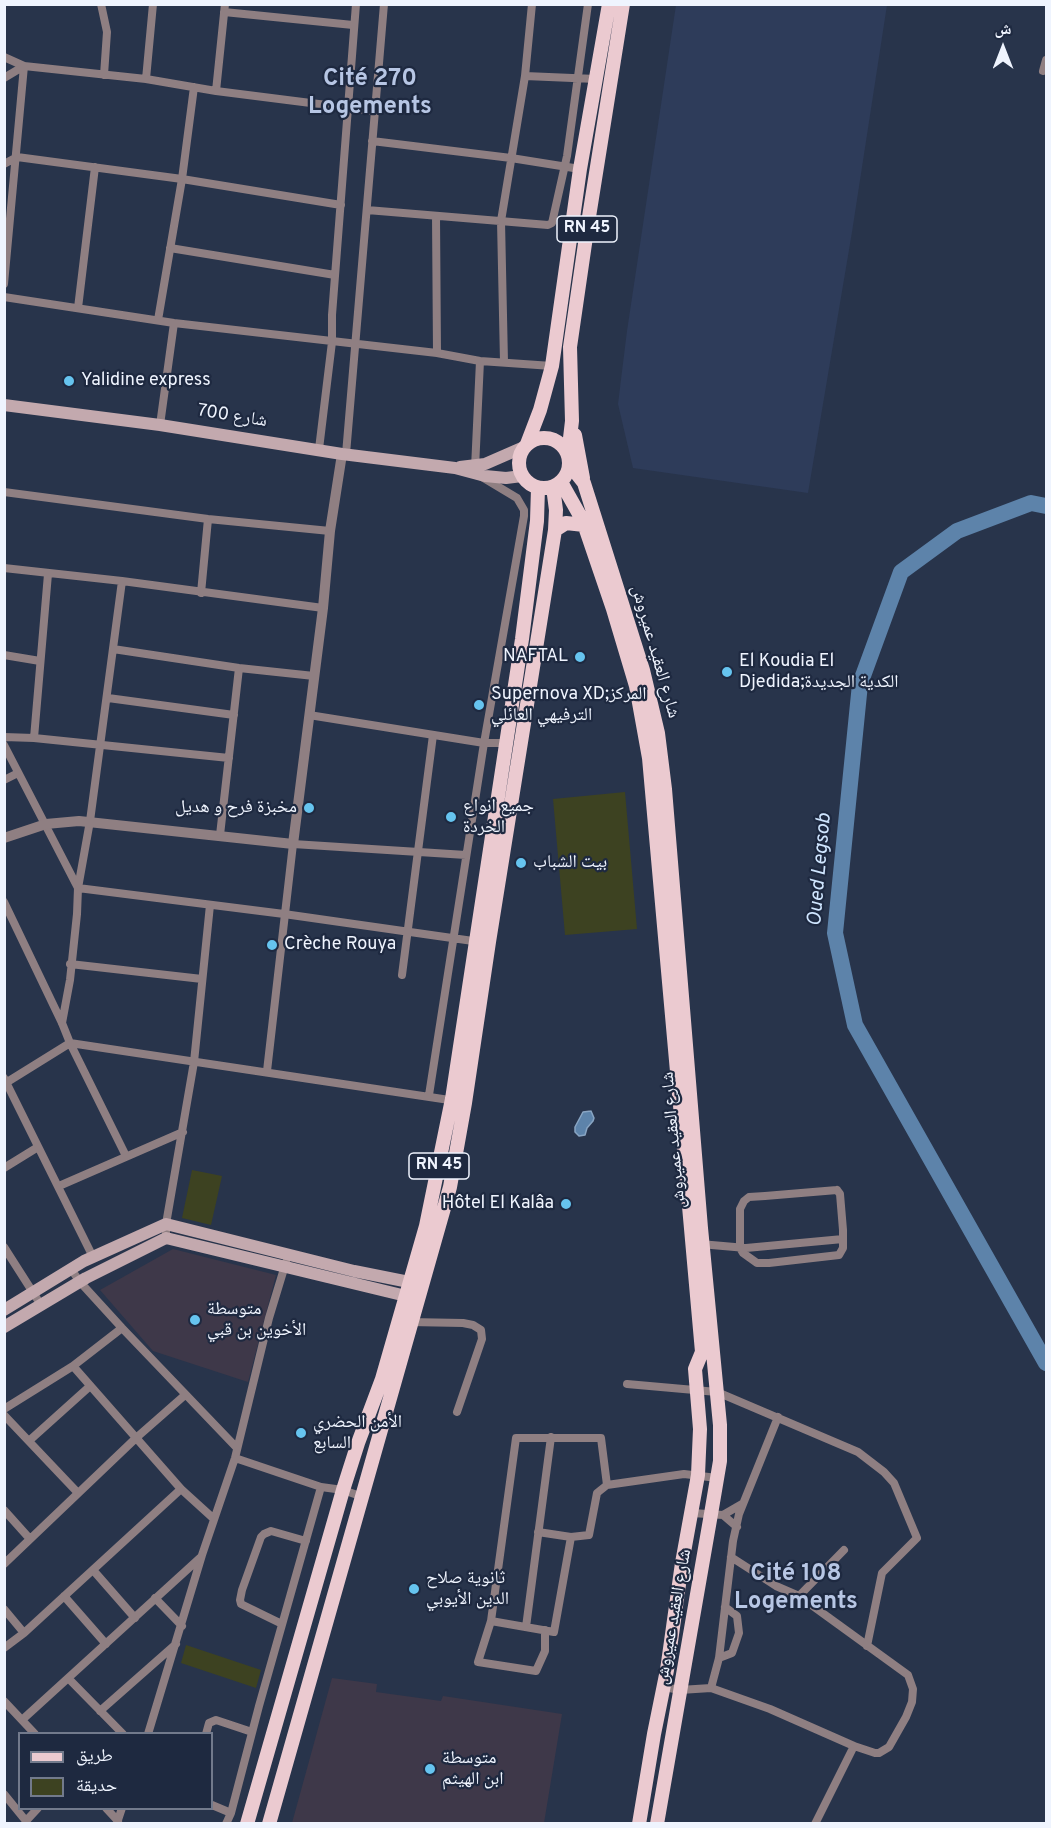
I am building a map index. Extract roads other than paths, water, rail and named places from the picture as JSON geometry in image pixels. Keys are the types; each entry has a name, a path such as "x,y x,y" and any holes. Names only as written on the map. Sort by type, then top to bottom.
{"main road":[{"name":"RN 45","path":"526,446 540,410 552,366 580,169 609,4"},
{"name":"RN 45","path":"569,459 572,421 570,347 623,4"},
{"name":"شارع 700","path":"4,405 160,424 344,454 475,469"},
{"path":"572,421 584,483"},
{"path":"475,469 542,438 558,442 569,459 566,477 557,484 538,488 531,485 522,476 519,464 520,455 526,446"},
{"name":"شارع العقيد عميروش","path":"569,459 584,483 643,670 658,733 665,789 681,1058"},
{"path":"475,469 498,478 522,476"},
{"name":"RN 45","path":"482,942 555,530 557,484"},
{"name":"شارع العقيد عميروش","path":"557,484 584,525 632,668 642,714 649,758 681,1058 697,1244 702,1352 695,1369 700,1429 698,1475 682,1563 664,1687 639,1824"},
{"name":"RN 45","path":"247,1824 357,1443 406,1321 450,1187 459,1101 535,539 538,488"},
{"path":"555,530 567,523 584,525"},
{"name":"RN 45","path":"268,1824 344,1554 363,1497 406,1321 408,1289 459,1101"},
{"path":"4,1310 93,1257 166,1224 286,1261"},
{"path":"4,1327 80,1282 166,1238 286,1261 408,1289"},
{"name":"شارع العقيد عميروش","path":"657,1824 680,1690 717,1514 720,1446 717,1392 697,1244"},
{"path":"326,1549 344,1554"},
{"path":"654,1734 672,1736"}],"street":[{"path":"101,4 107,32 104,75"},
{"path":"146,79 153,4"},
{"path":"319,449 332,342 356,4"},
{"path":"267,1071 284,914 323,608 330,531 344,454 357,345 361,267 384,4"},
{"path":"504,362 501,221 525,76 532,4"},
{"path":"367,210 548,225 552,223 565,167 588,4"},
{"path":"216,91 225,8 353,25"},
{"path":"4,57 24,66 146,79 216,91 374,111"},
{"path":"1043,71 1047,60"},
{"path":"4,78 24,66"},
{"path":"4,284 24,66"},
{"path":"525,76 596,79"},
{"path":"158,320 182,179 194,87"},
{"path":"372,141 580,169"},
{"path":"4,164 17,157 95,166 341,205"},
{"path":"78,308 95,166"},
{"path":"436,216 437,353"},
{"path":"170,248 335,275"},
{"path":"4,297 174,323 437,353 480,361 552,366"},
{"path":"160,424 174,323"},
{"path":"429,1095 484,743 524,516 524,510 517,498 475,469 480,361"},
{"path":"4,492 208,519 330,531"},
{"path":"201,593 208,519"},
{"path":"4,568 323,608"},
{"path":"34,738 48,574"},
{"path":"62,1023 77,914 78,888 108,698 122,582"},
{"path":"113,650 314,676"},
{"path":"4,655 40,661"},
{"path":"220,835 239,668"},
{"path":"108,698 234,715"},
{"path":"309,715 484,743 506,743"},
{"path":"402,975 433,735"},
{"path":"4,737 229,758"},
{"path":"4,746 78,888"},
{"path":"4,780 18,773"},
{"path":"4,838 46,824 90,821 293,844 466,855"},
{"path":"78,888 482,942"},
{"path":"4,902 126,1156"},
{"path":"166,1238 166,1224 194,1062 210,905"},
{"path":"70,964 201,979"},
{"path":"93,1257 5,1081 70,1043 459,1101"},
{"path":"59,1186 183,1132"},
{"path":"4,1168 38,1147"},
{"path":"837,1190 840,1194 843,1239 842,1252 836,1257 757,1263 749,1259 740,1248 741,1204 749,1197 837,1190"},
{"path":"697,1244 740,1248 843,1239"},
{"path":"4,1247 40,1305"},
{"path":"149,1732 202,1556 235,1458 286,1261"},
{"path":"71,1269 122,1328 236,1447"},
{"path":"406,1321 463,1323 481,1330 482,1340 457,1412"},
{"path":"4,1409 73,1366 122,1328"},
{"path":"73,1366 89,1387 181,1489 214,1519"},
{"path":"627,1384 717,1392 858,1452 878,1465 894,1483 917,1534 916,1540 882,1574 867,1646"},
{"path":"30,1440 89,1387"},
{"path":"4,1564 136,1438 185,1395"},
{"path":"4,1415 78,1493"},
{"path":"711,1688 719,1658 736,1527 742,1504 778,1417"},
{"path":"526,1627 551,1437"},
{"path":"545,1629 545,1652 536,1671 478,1662 491,1621 516,1438 601,1438 607,1485"},
{"path":"235,1458 321,1487 343,1490 363,1497"},
{"path":"538,1532 571,1537 589,1534 597,1493 607,1485 684,1474 717,1478"},
{"path":"226,1824 231,1813 321,1487"},
{"path":"4,1648 24,1633 181,1489"},
{"path":"692,1513 717,1514 742,1504"},
{"path":"4,1510 30,1539"},
{"path":"717,1514 736,1527"},
{"path":"282,1624 242,1604 240,1600 242,1590 264,1534 271,1531 306,1541"},
{"path":"491,1621 554,1632 571,1537"},
{"path":"799,1596 844,1550"},
{"path":"22,1720 202,1556"},
{"path":"664,1687 680,1690 711,1688 770,1709 875,1753 889,1747 906,1717 913,1696 908,1675 799,1596 776,1586 731,1557"},
{"path":"93,1570 135,1618"},
{"path":"64,1596 106,1644"},
{"path":"155,1598 182,1626"},
{"path":"719,1658 732,1653 739,1634 737,1616 724,1607"},
{"path":"4,1609 24,1633"},
{"path":"100,1712 177,1642"},
{"path":"68,1678 121,1732"},
{"path":"4,1701 33,1732"},
{"path":"207,1732 209,1723 216,1720 252,1732"},
{"path":"815,1824 854,1746"},
{"path":"4,1794 25,1822 37,1810"},
{"path":"213,1805 231,1813"},
{"path":"107,1810 117,1822"}],"waterway":[{"name":"Oued Legsob","path":"1046,506 1031,503 957,531 901,572 860,684 835,933 855,1025 1046,1363"}],"place":[{"name":"Yalidine express","path":"69,381"},
{"name":"NAFTAL","path":"580,657"},
{"name":"El Koudia El Djedida;الكدية الجديدة","path":"727,672"},
{"name":"Supernova XD;المركز الترفيهي العائلي","path":"479,705"},
{"name":"مخبزة فرح و هديل","path":"309,808"},
{"name":"جميع انواع الخردة","path":"451,817"},
{"name":"بيت الشباب","path":"521,863"},
{"name":"Crèche Rouya","path":"272,945"},
{"name":"Hôtel El Kalâa","path":"566,1204"},
{"name":"متوسطة الأخوين بن قبي","path":"195,1320"},
{"name":"الأمن الحضري السابع","path":"301,1433"},
{"name":"ثانوية صلاح الدين الأيوبي","path":"414,1589"},
{"name":"متوسطة ابن الهيثم","path":"430,1769"}],"district":[{"name":"Cité 270 Logements","path":"370,94"},
{"name":"Cité 108 Logements","path":"796,1589"}]}
